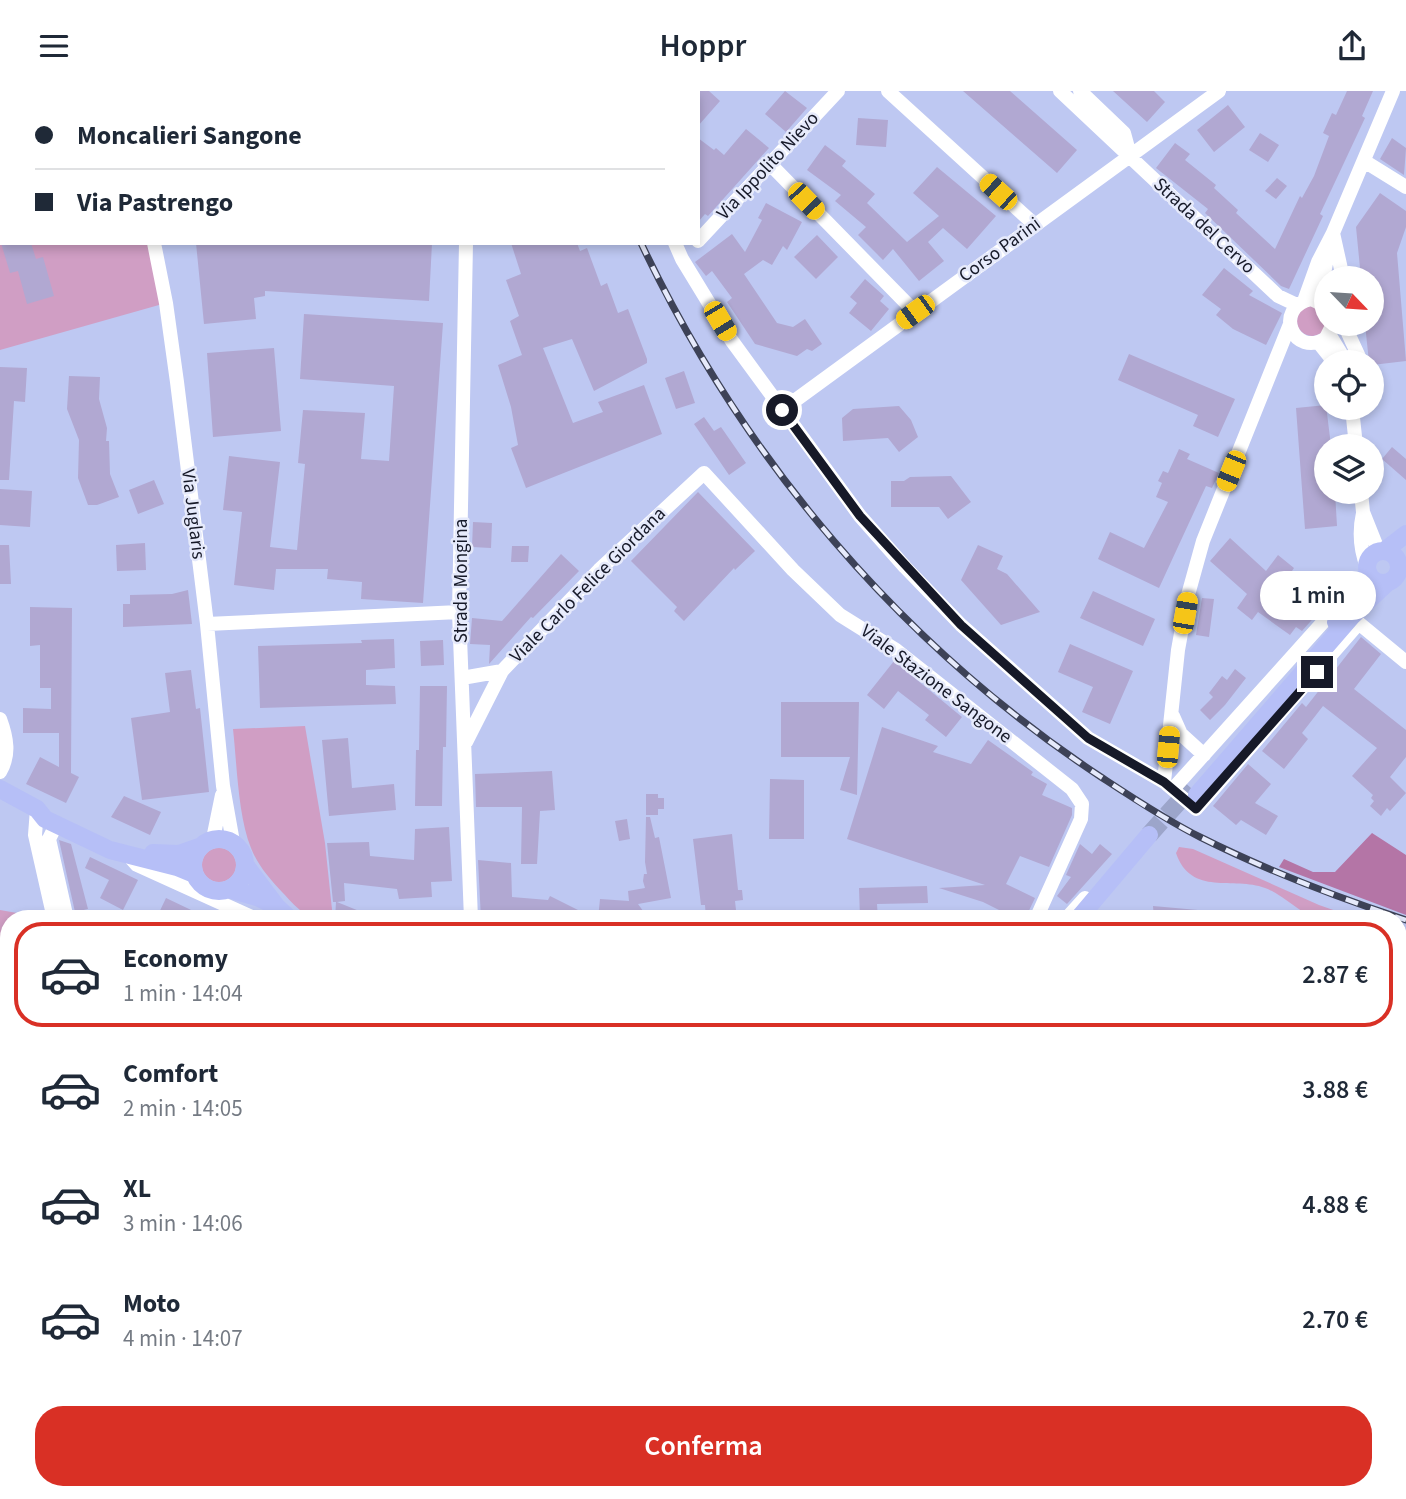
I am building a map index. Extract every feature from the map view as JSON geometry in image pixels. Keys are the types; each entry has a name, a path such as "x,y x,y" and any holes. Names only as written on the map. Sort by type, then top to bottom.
{"main road":[{"path":"1351,617 1372,556 1406,534"},
{"path":"1382,551 1394,555 1397,572"},
{"path":"1368,571 1378,582 1397,572"},
{"path":"1184,793 1397,572"},
{"path":"0,789 37,809 45,819 110,850 194,874"},
{"path":"37,809 51,810 108,838 146,851 179,854 206,843 227,839 243,853 246,866 280,910"},
{"path":"1085,910 1153,838 1095,910"},
{"path":"206,843 193,862 194,874 202,885 218,891 229,889 239,882 246,866"},
{"path":"229,889 276,906"}],"street":[{"name":"Via Ippolito Nievo","path":"700,239 838,91"},
{"path":"888,91 1035,225"},
{"name":"Strada del Cervo","path":"1060,91 1278,296 1304,309"},
{"name":"Strada del Cervo","path":"1080,91 1124,133 1130,156"},
{"name":"Corso Parini","path":"782,410 1219,91"},
{"path":"1278,354 1297,338 1318,262 1393,91"},
{"path":"1364,161 1406,187"},
{"path":"770,164 915,312"},
{"path":"1333,233 1340,266"},
{"name":"Via Juglaris","path":"155,245 177,381 207,624 223,786 233,842"},
{"name":"Strada Mongina","path":"466,245 460,612 471,910"},
{"path":"676,245 732,341 860,516 961,625 1088,738 1184,793"},
{"name":"Via Ippolito Nievo","path":"682,259 694,245"},
{"path":"1184,793 1171,710 1188,595 1203,541 1281,342 1304,309"},
{"path":"1297,338 1307,343 1321,336"},
{"name":"Viale Stazione Sangone","path":"704,473 793,571 841,615 896,650 1062,781 1080,799 1081,820 1040,910"},
{"name":"Viale Carlo Felice Giordana","path":"462,678 502,671 599,571 704,473"},
{"path":"1362,504 1360,527 1363,556 1368,571"},
{"path":"1363,512 1382,551"},
{"path":"1184,793 1204,755 1334,610 1351,617 1406,661"},
{"path":"207,624 460,612"},
{"path":"464,745 502,671"},
{"path":"1171,710 1181,734 1204,755"},
{"path":"0,719 6,735 6,759 0,772"},
{"name":"Via Juglaris","path":"206,843 223,786"},
{"path":"37,809 35,835 52,910"},
{"path":"56,825 50,839 65,910"},
{"path":"128,855 137,865 236,910"},
{"path":"1074,910 1124,855"}],"shaded area":[{"path":"0,245 161,245 166,303 0,350"},
{"path":"1312,306 1312,336 1301,332 1297,321 1301,310"},
{"path":"305,726 325,843 332,910 300,910 257,861 247,835 241,806 233,729"},
{"path":"1372,833 1406,855 1406,910 1393,910 1279,867 1284,859 1313,872 1335,872"},
{"path":"1179,847 1193,849 1333,910 1300,910 1265,888 1203,880 1183,867 1176,853"},
{"path":"219,848 231,853 236,865 231,877 219,882 207,877 202,865 207,853"}],"building":[{"path":"700,91 709,91 720,101 700,124"},
{"path":"785,91 807,108 786,132 765,114"},
{"path":"963,91 1010,91 1077,150 1057,173"},
{"path":"1113,91 1154,91 1165,102 1147,122"},
{"path":"1347,91 1373,91 1362,116 1365,118 1320,214 1323,216 1289,289 1281,286 1205,213 1208,209 1156,168 1175,143 1190,154 1185,160 1216,185 1214,188 1238,210 1236,213 1275,249 1300,196 1302,198 1314,176 1329,136 1323,133 1332,113 1336,115"},
{"path":"1228,105 1245,127 1214,152 1197,130"},
{"path":"858,118 888,120 886,147 856,145"},
{"path":"746,129 769,148 708,216 705,214 700,220 700,140 724,155"},
{"path":"1260,133 1279,145 1268,162 1249,150"},
{"path":"1392,138 1406,148 1404,175 1380,159"},
{"path":"825,145 846,161 842,166 875,194 867,203 907,242 939,216 913,193 937,167 996,216 967,249 943,228 928,242 944,261 919,281 893,249 883,260 858,235 866,227 835,201 841,195 807,170"},
{"path":"1277,178 1287,186 1276,199 1265,191"},
{"path":"1380,193 1406,211 1406,227 1397,253 1406,361 1384,364 1384,350 1368,350 1366,336 1384,336 1384,266 1360,266 1356,227"},
{"path":"766,203 802,222 787,250 783,246 772,265 763,260 744,274 777,323 793,327 805,319 822,344 797,356 755,344 727,302 732,298 712,271 706,276 695,262 732,234 745,252 762,220 758,218"},
{"path":"817,235 838,257 816,279 794,257"},
{"path":"2,245 32,245 36,259 43,257 54,296 27,304 18,271 10,273"},
{"path":"196,245 432,245 429,301 265,291 265,296 254,298 256,319 204,324"},
{"path":"512,245 578,245 580,251 587,248 601,286 607,283 618,313 628,309 647,363 594,391 572,339 543,348 573,423 603,412 598,402 644,385 662,434 526,488 511,448 518,445 511,407 498,365 522,355 510,321 519,316 506,280 521,274"},
{"path":"1224,268 1253,291 1249,295 1282,313 1266,345 1233,329 1216,315 1221,309 1202,295"},
{"path":"865,279 884,296 880,301 889,309 871,331 849,313 857,303 850,297"},
{"path":"304,314 443,323 423,603 361,599 362,582 327,579 328,569 276,569 274,590 234,585 242,512 223,510 229,456 280,462 270,547 297,550 305,464 298,463 303,410 365,413 361,459 389,461 394,386 300,379"},
{"path":"274,348 281,431 213,437 207,353"},
{"path":"1129,354 1235,399 1218,437 1193,426 1198,415 1118,380"},
{"path":"0,367 27,368 25,402 14,401 9,480 0,480"},
{"path":"684,371 695,403 676,409 665,378"},
{"path":"69,376 100,377 99,399 107,428 106,441 109,441 110,474 119,497 97,505 88,505 78,478 79,440 67,409"},
{"path":"899,406 911,420 918,437 899,452 888,438 843,441 842,418 853,409"},
{"path":"1314,406 1314,420 1328,420 1330,434 1314,434 1314,504 1336,504 1337,526 1305,529 1296,408"},
{"path":"704,417 714,431 721,427 746,463 729,475 694,424"},
{"path":"1392,447 1406,459 1406,480 1384,461"},
{"path":"1179,449 1190,454 1187,459 1219,473 1212,488 1206,486 1159,588 1098,559 1110,532 1144,548 1168,502 1156,497 1162,483 1158,481 1163,471 1168,473"},
{"path":"951,476 971,502 948,519 939,507 891,507 891,481 904,481 910,477"},
{"path":"154,480 164,504 138,514 129,490"},
{"path":"0,489 32,491 30,527 0,525"},
{"path":"698,492 755,551 735,570 734,568 684,621 674,611 677,607 631,561"},
{"path":"473,522 492,523 491,548 472,547"},
{"path":"1230,538 1266,571 1278,555 1306,582 1303,586 1326,604 1302,631 1296,627 1290,635 1258,612 1252,620 1237,608 1247,594 1210,561"},
{"path":"145,543 146,570 117,571 116,545"},
{"path":"0,545 9,545 11,584 0,584"},
{"path":"978,545 1003,556 997,569 1007,574 1040,612 1001,625 961,580"},
{"path":"512,546 529,546 528,562 511,562"},
{"path":"561,554 579,571 533,618 531,617 489,664 490,645 470,644 472,618 502,621"},
{"path":"188,590 192,624 123,627 123,604 130,604 130,595 172,594"},
{"path":"1093,591 1155,619 1143,646 1080,618"},
{"path":"1202,598 1214,599 1209,637 1196,635"},
{"path":"30,607 72,608 71,773 79,777 66,803 26,784 40,757 59,767 59,733 23,733 23,708 51,709 51,688 40,688 40,645 30,646"},
{"path":"1361,637 1381,654 1354,689 1406,730 1406,757 1390,777 1406,793 1390,811 1387,808 1381,816 1370,806 1374,801 1371,798 1373,795 1352,776 1377,748 1323,706 1302,733 1308,739 1284,769 1262,751 1302,703 1306,707"},
{"path":"394,639 395,668 366,670 366,685 395,686 396,704 260,708 258,646 362,643 361,640"},
{"path":"443,640 444,665 421,666 420,641"},
{"path":"1070,644 1133,671 1110,724 1082,712 1093,687 1058,672"},
{"path":"894,661 962,717 946,737 925,720 929,715 898,691 884,709 867,695"},
{"path":"1235,669 1246,678 1210,720 1200,710 1213,697 1209,693 1222,676 1227,680"},
{"path":"191,670 196,709 200,708 209,792 142,800 131,718 170,712 165,673"},
{"path":"420,686 447,686 442,806 415,806"},
{"path":"781,702 859,702 857,795 840,790 850,757 781,757"},
{"path":"882,727 938,746 933,752 971,764 988,740 1033,772 1031,775 1047,784 1042,795 1072,808 1072,815 1049,867 1020,856 1006,884 1035,898 1029,910 999,910 939,888 985,885 847,839"},
{"path":"348,738 352,788 394,784 396,810 329,816 322,740"},
{"path":"1248,764 1271,784 1255,803 1278,816 1266,835 1241,820 1236,825 1213,806"},
{"path":"552,771 555,810 540,811 537,864 521,864 522,807 476,807 475,774"},
{"path":"770,779 804,780 804,839 769,839"},
{"path":"646,794 658,794 658,798 664,798 664,809 658,809 658,815 646,815"},
{"path":"124,796 161,812 150,835 111,817"},
{"path":"646,817 650,817 655,838 659,837 671,898 638,904 642,910 599,910 600,899 629,901 628,891 645,888"},
{"path":"627,819 630,839 619,841 615,821"},
{"path":"449,827 452,881 431,882 432,897 399,899 397,889 344,883 345,901 337,902 357,910 336,910 327,843 369,842 370,856 414,860 415,829"},
{"path":"732,834 738,890 742,890 743,900 735,901 736,910 705,910 705,905 701,905 693,839"},
{"path":"59,840 71,844 88,909 75,910"},
{"path":"1080,844 1092,854 1100,844 1112,854 1067,904 1057,896 1071,877 1066,875"},
{"path":"90,857 138,880 123,910 100,898 109,880 85,868"},
{"path":"478,860 511,863 512,897 548,900 550,896 578,910 481,910"},
{"path":"927,886 928,903 877,904 877,910 860,910 859,888"},
{"path":"166,898 191,910 160,910"},
{"path":"1153,906 1198,910 1153,910"}],"tunnel":[{"path":"1149,835 1191,788"}],"railway":[{"path":"642,245 682,323 728,399 779,472 834,541 894,607 959,668 1028,725 1150,809 1200,837 1276,872 1378,910"}],"route":[{"path":"782,410 860,516 961,625 1088,738 1164,782 1196,809 1317,672"}]}
